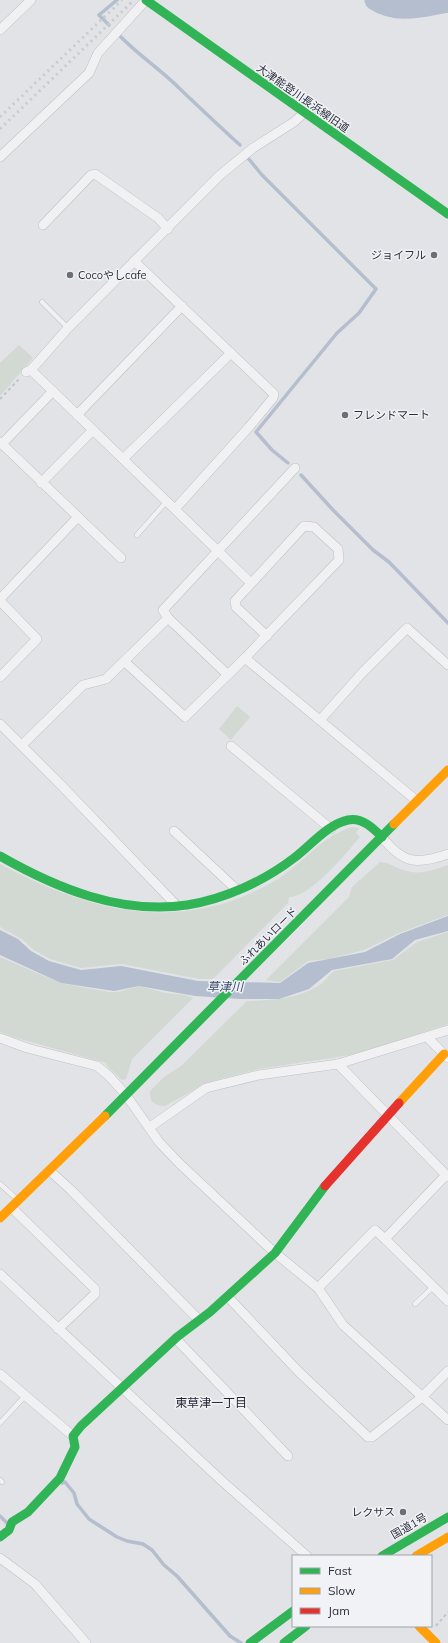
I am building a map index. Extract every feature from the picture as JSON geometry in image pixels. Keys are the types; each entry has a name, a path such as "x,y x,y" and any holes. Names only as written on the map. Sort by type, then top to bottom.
{"main road":[{"name":"大津能登川長浜線旧道","path":"146,0 448,214"},
{"name":"ふれあいロード","path":"0,1218 50,1171 160,1062 448,770"},
{"path":"0,856 29,873 86,894 132,906 177,906 213,899 260,879 288,862 331,829 348,820 358,820 373,827 382,837"},
{"path":"0,1537 9,1530 12,1522 28,1512 60,1478 67,1466 74,1447 72,1436 94,1411 198,1319 210,1312 228,1297 275,1253 333,1175 388,1115 446,1056"},
{"name":"国道1号","path":"384,1555 448,1517"},
{"path":"418,1555 448,1537"},
{"path":"250,1643 292,1612"},
{"path":"284,1643 305,1627"},
{"path":"420,1627 436,1643"}],"street":[{"path":"0,30 31,0"},
{"path":"0,157 89,73 98,53 146,0"},
{"path":"251,583 53,391 29,371 68,328 219,176 253,148 294,122 304,113"},
{"path":"43,225 91,175 95,174 158,218 168,229"},
{"path":"134,261 274,394 274,398 175,509"},
{"path":"77,415 182,306"},
{"path":"123,459 231,353"},
{"path":"53,391 1,443 120,558"},
{"path":"41,482 93,430"},
{"path":"227,674 168,618 163,610 217,550 295,468"},
{"path":"0,677 37,639 0,600 78,518"},
{"path":"125,662 185,717 267,636 338,560 338,549 314,527 304,526 235,601 236,607 267,636"},
{"path":"22,745 83,685 106,679 125,662 168,618"},
{"path":"321,719 363,672 407,628 448,665"},
{"path":"245,658 321,719 417,801"},
{"path":"0,724 177,906"},
{"path":"231,746 331,829"},
{"path":"174,831 237,890"},
{"path":"382,837 390,847 409,859 421,862 448,854"},
{"path":"150,1127 206,1088 259,1075 338,1064 428,1038 448,1030"},
{"path":"0,1038 28,1048 97,1066 126,1095 150,1127 159,1142 180,1164 275,1253 318,1288 343,1325 448,1420"},
{"path":"428,1038 446,1056"},
{"path":"338,1064 447,1176 385,1239"},
{"path":"50,1171 72,1190 198,1319"},
{"path":"12,1208 95,1289 95,1294 58,1329"},
{"path":"318,1288 375,1230 448,1301"},
{"path":"0,1274 121,1388 305,1555"},
{"path":"228,1297 299,1372 368,1437 372,1437 422,1397 448,1371"},
{"path":"176,1339 288,1456"},
{"path":"0,1374 72,1436"},
{"path":"0,1558 35,1584 86,1643"}],"lane":[{"path":"42,302 68,328"},
{"path":"137,536 167,501"},
{"path":"0,1184 19,1201"},
{"path":"415,1304 433,1287"},
{"path":"0,1423 25,1396"}],"path":[{"path":"0,399 29,371"},
{"path":"428,1634 448,1612"}],"shaded area":[{"path":"19,345 33,358 0,396 0,363"},
{"path":"237,706 250,717 231,740 219,729"},
{"path":"352,827 359,828 356,833 360,837 337,863 317,883 298,895 289,897 288,903 213,979 199,979 122,964 81,968 50,959 34,950 23,940 0,927 0,864 34,881 68,895 103,905 138,911 172,912 207,908 243,897 278,879 322,843 332,836"},
{"path":"380,862 413,872 430,871 448,865 448,915 399,933 364,950 328,959 308,961 280,982 266,980 349,897 352,887"},
{"path":"448,932 448,1024 357,1054 259,1069 220,1079 201,1086 165,1106 153,1103 150,1091 164,1077 181,1066 247,1001 286,998 304,993 321,984 334,971 393,960 417,942"},
{"path":"0,957 60,983 109,992 118,992 139,986 193,998 132,1059 126,1079 122,1080 107,1066 106,1063 0,1032"}],"water":[{"name":"草津川","path":"448,916 448,931 415,940 392,959 332,970 309,989 279,999 240,999 195,996 139,986 114,991 61,983 0,955 0,930 18,939 31,951 49,961 81,970 121,966 198,981 280,983 308,963 365,952 400,934"}],"waterway":[{"path":"109,25 99,15 117,0"},
{"path":"375,0 384,5 402,8 420,7 448,2"},
{"path":"119,35 172,81 240,145"},
{"path":"248,158 262,175 376,289 359,313 337,333 256,432 272,450 288,463"},
{"path":"301,475 333,510 373,550 389,562 448,623"},
{"path":"62,1483 65,1482 74,1493 77,1504 89,1519 117,1537 127,1541 143,1544 152,1550 230,1636 241,1643"},
{"path":"0,1516 8,1524"}],"railway":[{"path":"0,117 122,0"},
{"path":"0,129 134,0"}],"traffic: fast":[{"path":"146,0 448,214"},
{"path":"0,856 44,879 90,896 138,906 162,907 201,902 230,894 244,888 282,866 326,831 341,822 358,820 367,824 382,837"},
{"path":"105,1116 394,824"},
{"path":"0,1537 9,1530 12,1522 28,1512 60,1478 75,1447 73,1436 81,1426 177,1337 210,1312 275,1253 325,1186"},
{"path":"384,1555 448,1517"},
{"path":"250,1643 292,1612"},
{"path":"284,1643 305,1627"}],"traffic: slow":[{"path":"394,824 448,770"},
{"path":"399,1103 444,1054"},
{"path":"0,1218 105,1116"},
{"path":"418,1555 448,1537"},
{"path":"420,1627 436,1643"}],"traffic: jam":[{"path":"325,1186 399,1103"}],"place":[{"name":"ジョイフル","path":"434,255"},
{"name":"Cocoやしcafe","path":"70,275"},
{"name":"フレンドマート","path":"345,415"},
{"name":"レクサス","path":"403,1512"}],"district":[{"name":"東草津一丁目","path":"211,1403"}]}
